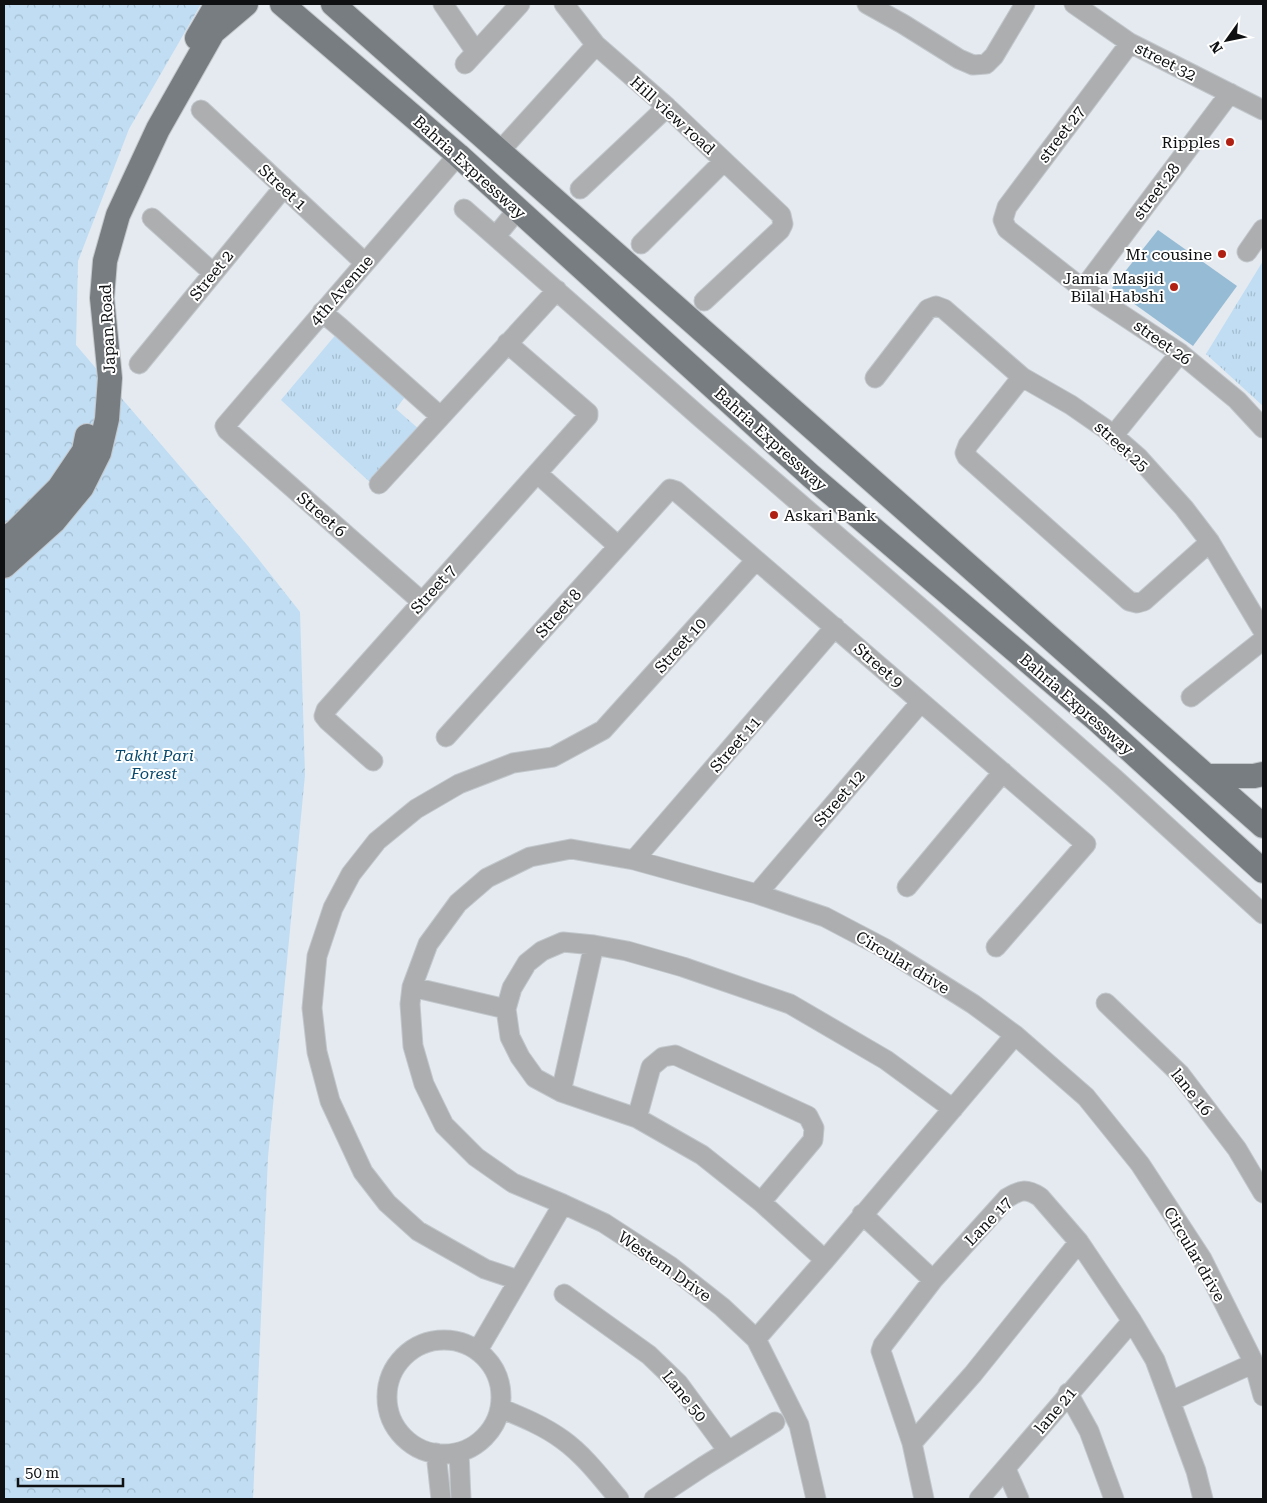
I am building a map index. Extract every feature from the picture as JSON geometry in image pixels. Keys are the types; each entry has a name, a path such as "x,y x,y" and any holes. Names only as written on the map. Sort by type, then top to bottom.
{"main road":[{"name":"Japan Road","path":"4,540 16,531 59,488 84,451 94,396 95,352 90,286 95,245 121,173 158,104 217,4"},
{"name":"Japan Road","path":"4,566 54,521 82,487 99,453 107,418 110,378 102,298 105,261 118,215 158,129 213,32 246,4"},
{"name":"Bahria Expressway","path":"282,4 458,154 812,476 1097,720 1263,870"},
{"name":"Bahria Expressway","path":"333,4 1263,826"},
{"path":"812,476 837,449"},
{"path":"1207,776 1254,776 1263,774"}],"street":[{"path":"443,4 470,58 520,4"},
{"name":"Hill view road","path":"564,4 596,45 667,107 782,215 783,224 780,230 704,301"},
{"path":"867,4 959,59 973,65 986,64 994,56 1025,4"},
{"name":"street 32","path":"1074,4 1130,43 1263,110"},
{"name":"street 27","path":"1007,229 1003,220 1006,208 1130,43"},
{"path":"500,151 596,45"},
{"name":"street 28","path":"1082,289 1230,93"},
{"path":"580,189 667,107"},
{"name":"Street 1","path":"201,110 364,263"},
{"name":"4th Avenue","path":"225,426 458,154"},
{"path":"641,244 724,161"},
{"name":"Street 2","path":"140,364 284,187"},
{"path":"464,209 1114,778 1263,914"},
{"path":"496,236 518,209"},
{"path":"152,218 213,273"},
{"name":"street 26","path":"1007,229 1082,289 1180,352 1237,400 1263,428"},
{"path":"1247,252 1263,229"},
{"path":"379,484 556,290"},
{"name":"street 25","path":"875,378 928,309 936,306 944,310 1022,377 1071,405 1139,458 1184,508 1210,542 1263,632"},
{"path":"322,312 440,416"},
{"name":"Street 7","path":"374,761 328,721 324,716 326,710 586,419 588,413 508,343"},
{"path":"1113,436 1180,352"},
{"path":"1022,377 968,446 965,453 970,461 1129,601 1133,603 1144,601 1210,542"},
{"name":"Street 6","path":"225,426 227,430 421,602"},
{"path":"537,473 618,546"},
{"name":"Street 8","path":"446,737 670,489"},
{"name":"Street 9","path":"670,489 676,491 1086,844 996,947"},
{"name":"Street 10","path":"518,1280 478,1265 418,1231 387,1203 363,1172 330,1101 317,1052 312,1008 317,956 333,908 351,874 377,841 416,809 460,784 513,763 553,757 603,730 756,560"},
{"path":"930,616 950,594"},
{"name":"Street 11","path":"634,860 835,628"},
{"path":"1191,696 1263,640"},
{"name":"Street 12","path":"757,894 922,702"},
{"path":"907,887 1003,772"},
{"name":"Circular drive","path":"412,987 428,944 458,903 488,878 530,857 571,849 634,860 757,894 825,917 884,948 973,1004 1015,1035 1086,1097 1140,1164 1202,1259 1254,1363 1263,1396"},
{"path":"825,1260 761,1202 702,1155 637,1118 561,1092 535,1078 520,1057 510,1037 506,1009 512,988 527,964 542,951 563,942 627,951 683,967 790,1004 886,1060 953,1109"},
{"path":"561,1092 594,945"},
{"path":"412,987 506,1009"},
{"name":"Western Drive","path":"412,987 410,1004 413,1046 424,1084 444,1124 476,1157 506,1178 604,1224 670,1266 722,1307 756,1339 799,1425 816,1499"},
{"name":"lane 16","path":"1106,1003 1180,1074 1237,1149 1263,1193"},
{"path":"756,1339 1015,1035"},
{"path":"637,1118 651,1067 663,1057 675,1055 808,1116 814,1128 813,1140 761,1202"},
{"name":"Lane 17","path":"924,1499 912,1443 882,1351 883,1345 933,1280 1007,1198 1020,1190 1033,1193 1040,1198 1079,1242 1132,1321 1155,1360 1196,1471 1203,1499"},
{"path":"478,1350 563,1204"},
{"path":"862,1214 933,1280"},
{"path":"912,1443 973,1374 1079,1242"},
{"name":"Lane 50","path":"564,1294 649,1355 678,1383 728,1451"},
{"name":"lane 21","path":"979,1499 1132,1321"},
{"path":"451,1339 468,1344 478,1350 495,1370 501,1388 500,1408 493,1427 480,1442 459,1452 444,1454 424,1451 407,1441 395,1427 388,1410 386,1392 391,1374 401,1358 415,1346 432,1340 451,1339"},
{"path":"1170,1401 1254,1363"},
{"path":"1068,1394 1090,1431 1114,1499"},
{"path":"500,1408 531,1421 564,1440 589,1464 619,1499"},
{"path":"654,1499 775,1422"},
{"path":"459,1452 461,1499"},
{"path":"436,1453 441,1499"},
{"path":"1006,1469 1020,1499"}],"green space":[{"name":"Takht Pari Forest","path":"4,4 201,4 129,129 78,261 76,345 248,546 300,612 305,775 268,1157 253,1499 4,1499"},
{"path":"1263,261 1263,406 1206,354"},
{"path":"338,332 407,394 396,409 420,430 374,486 281,400"}],"building":[{"name":"Jamia Masjid Bilal Habshi","path":"1158,230 1237,286 1193,346 1112,288"}],"place":[{"name":"Ripples","path":"1230,142"},
{"name":"Mr cousine","path":"1222,254"},
{"name":"Jamia Masjid Bilal Habshi","path":"1174,287"},
{"name":"Askari Bank","path":"774,515"}]}
